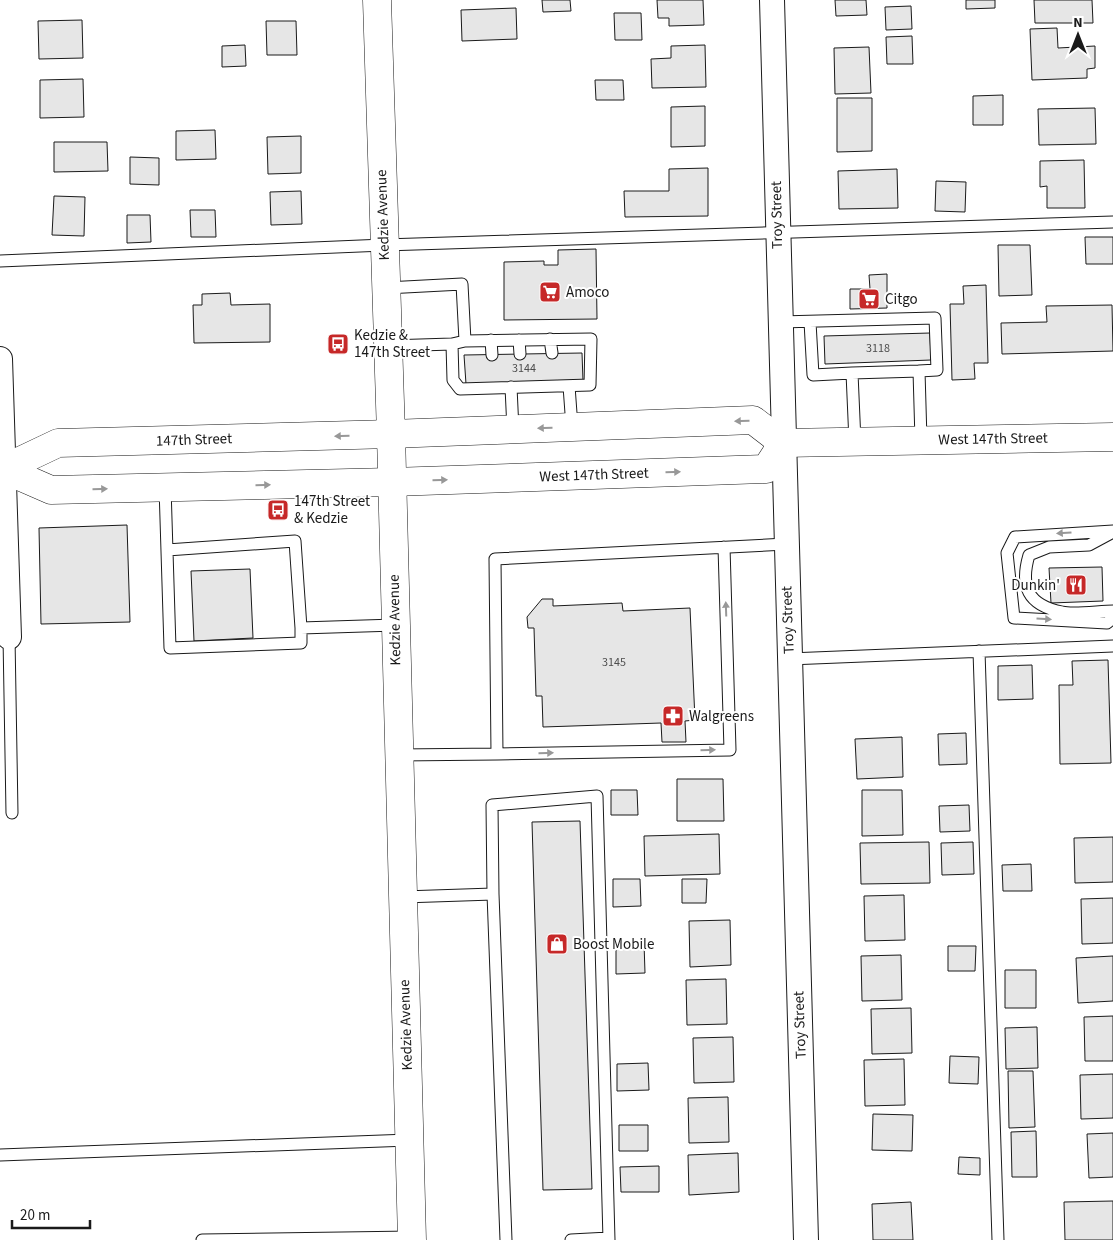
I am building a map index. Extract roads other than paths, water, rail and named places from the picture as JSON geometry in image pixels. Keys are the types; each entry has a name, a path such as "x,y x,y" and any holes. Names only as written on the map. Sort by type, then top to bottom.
{"main road":[{"name":"Kedzie Avenue","path":"377,0 391,434 412,1239"},
{"path":"391,434 753,420 783,444"},
{"name":"147th Street","path":"2,469 58,444 391,434"},
{"name":"West 147th Street","path":"392,482 766,469 783,444 1113,437"},
{"path":"2,469 52,490 392,482"}],"street":[{"name":"Troy Street","path":"772,0 806,1240"},
{"path":"0,359 4,637"}],"lane":[{"path":"0,261 384,245 1113,222"},
{"path":"386,288 462,284 464,341"},
{"path":"780,322 935,318 937,370 813,375 810,322"},
{"path":"550,339 552,353"},
{"path":"388,346 452,344 464,341 491,340 590,339 590,385 569,386 555,383 511,387 495,385 460,389 453,380 452,344"},
{"path":"491,340 492,355"},
{"path":"519,340 520,354"},
{"path":"919,371 921,440"},
{"path":"852,373 855,442"},
{"path":"569,386 572,427"},
{"path":"511,387 512,430"},
{"path":"164,487 170,648 302,643 295,541 167,550"},
{"path":"1113,532 1089,545 1049,546 1029,555 1025,571 1026,589 1036,603 1063,613 1113,611"},
{"path":"1113,532 1015,537 1006,553 1014,618 1107,622 1113,618"},
{"path":"497,754 494,559 786,544"},
{"path":"398,755 730,750 724,547"},
{"path":"301,628 395,625"},
{"path":"4,637 12,813"},
{"path":"789,659 1113,646"},
{"path":"979,651 998,1240"},
{"path":"506,1240 493,894 492,805 597,796 609,1239 571,1240"},
{"path":"402,896 493,894"},
{"path":"0,1155 409,1140"},
{"path":"202,1240 412,1239"}],"place":[{"name":"Amoco","path":"550,292"},
{"name":"Citgo","path":"869,299"},
{"name":"Kedzie & 147th Street","path":"338,344"},
{"name":"147th Street & Kedzie","path":"278,510"},
{"name":"Dunkin'","path":"1076,585"},
{"name":"Walgreens","path":"673,716"},
{"name":"Boost Mobile","path":"557,944"}]}
